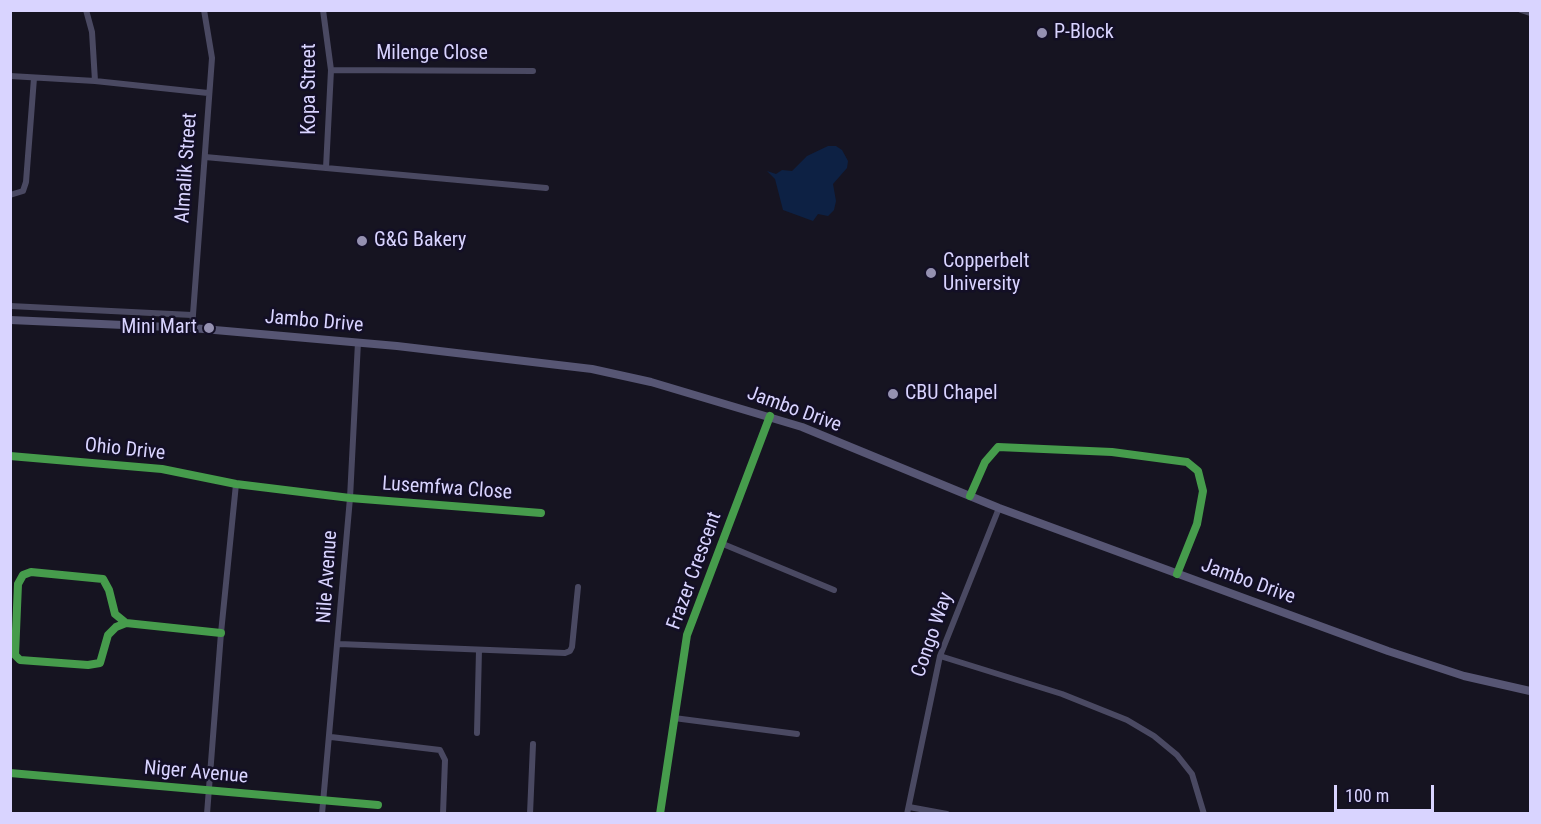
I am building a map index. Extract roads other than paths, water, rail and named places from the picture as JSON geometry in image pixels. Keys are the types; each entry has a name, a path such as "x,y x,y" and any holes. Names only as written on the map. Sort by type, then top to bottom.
{"main road":[{"name":"Jambo Drive","path":"10,320 192,328 358,342 592,369 690,392 770,416 999,508 1424,664 1530,691"}],"street":[{"path":"86,10 92,32 95,81"},
{"name":"Almalik Street","path":"192,328 205,156 207,93 212,58 204,10"},
{"name":"Kopa Street","path":"323,10 331,70 326,168"},
{"path":"1521,10 1530,13"},
{"name":"Milenge Close","path":"331,70 533,71"},
{"path":"10,76 95,81 207,93"},
{"path":"10,195 22,191 26,182 34,78"},
{"path":"205,156 546,188"},
{"path":"10,306 192,315"},
{"name":"Nile Avenue","path":"322,813 339,644 350,498 358,342"},
{"name":"Frazer Crescent","path":"660,813 687,635 770,416"},
{"path":"970,496 985,462 998,447 1112,452 1187,462 1198,471 1203,491 1197,524 1178,574"},
{"name":"Ohio Drive","path":"10,456 162,469 236,484 350,498"},
{"path":"207,813 221,633 236,484"},
{"name":"Lusemfwa Close","path":"350,498 541,513"},
{"name":"Congo Way","path":"908,810 940,656 999,508"},
{"path":"723,544 834,590"},
{"path":"126,623 115,614 109,590 103,579 31,572 23,575 18,584 17,605 13,621 15,655 20,660 88,665 100,663 108,635 116,627 126,623 221,633"},
{"path":"339,644 570,651 578,588"},
{"path":"10,609 17,605"},
{"path":"477,733 479,650"},
{"path":"940,656 1062,694 1127,720 1154,735 1178,755 1192,774 1204,813"},
{"path":"674,718 797,734"},
{"path":"331,737 440,750 445,760 443,813"},
{"path":"531,813 532,744"},
{"name":"Niger Avenue","path":"10,773 378,805"},
{"path":"908,810 947,813"}],"water":[{"path":"828,146 836,146 842,150 848,161 847,168 833,184 836,201 834,210 828,216 818,214 813,221 783,210 775,179 767,171 776,174 782,170 792,171 807,156"}],"place":[{"name":"P-Block","path":"1042,33"},
{"name":"G&G Bakery","path":"362,241"},
{"name":"Copperbelt University","path":"931,273"},
{"name":"Mini Mart","path":"209,328"},
{"name":"CBU Chapel","path":"893,394"}]}
